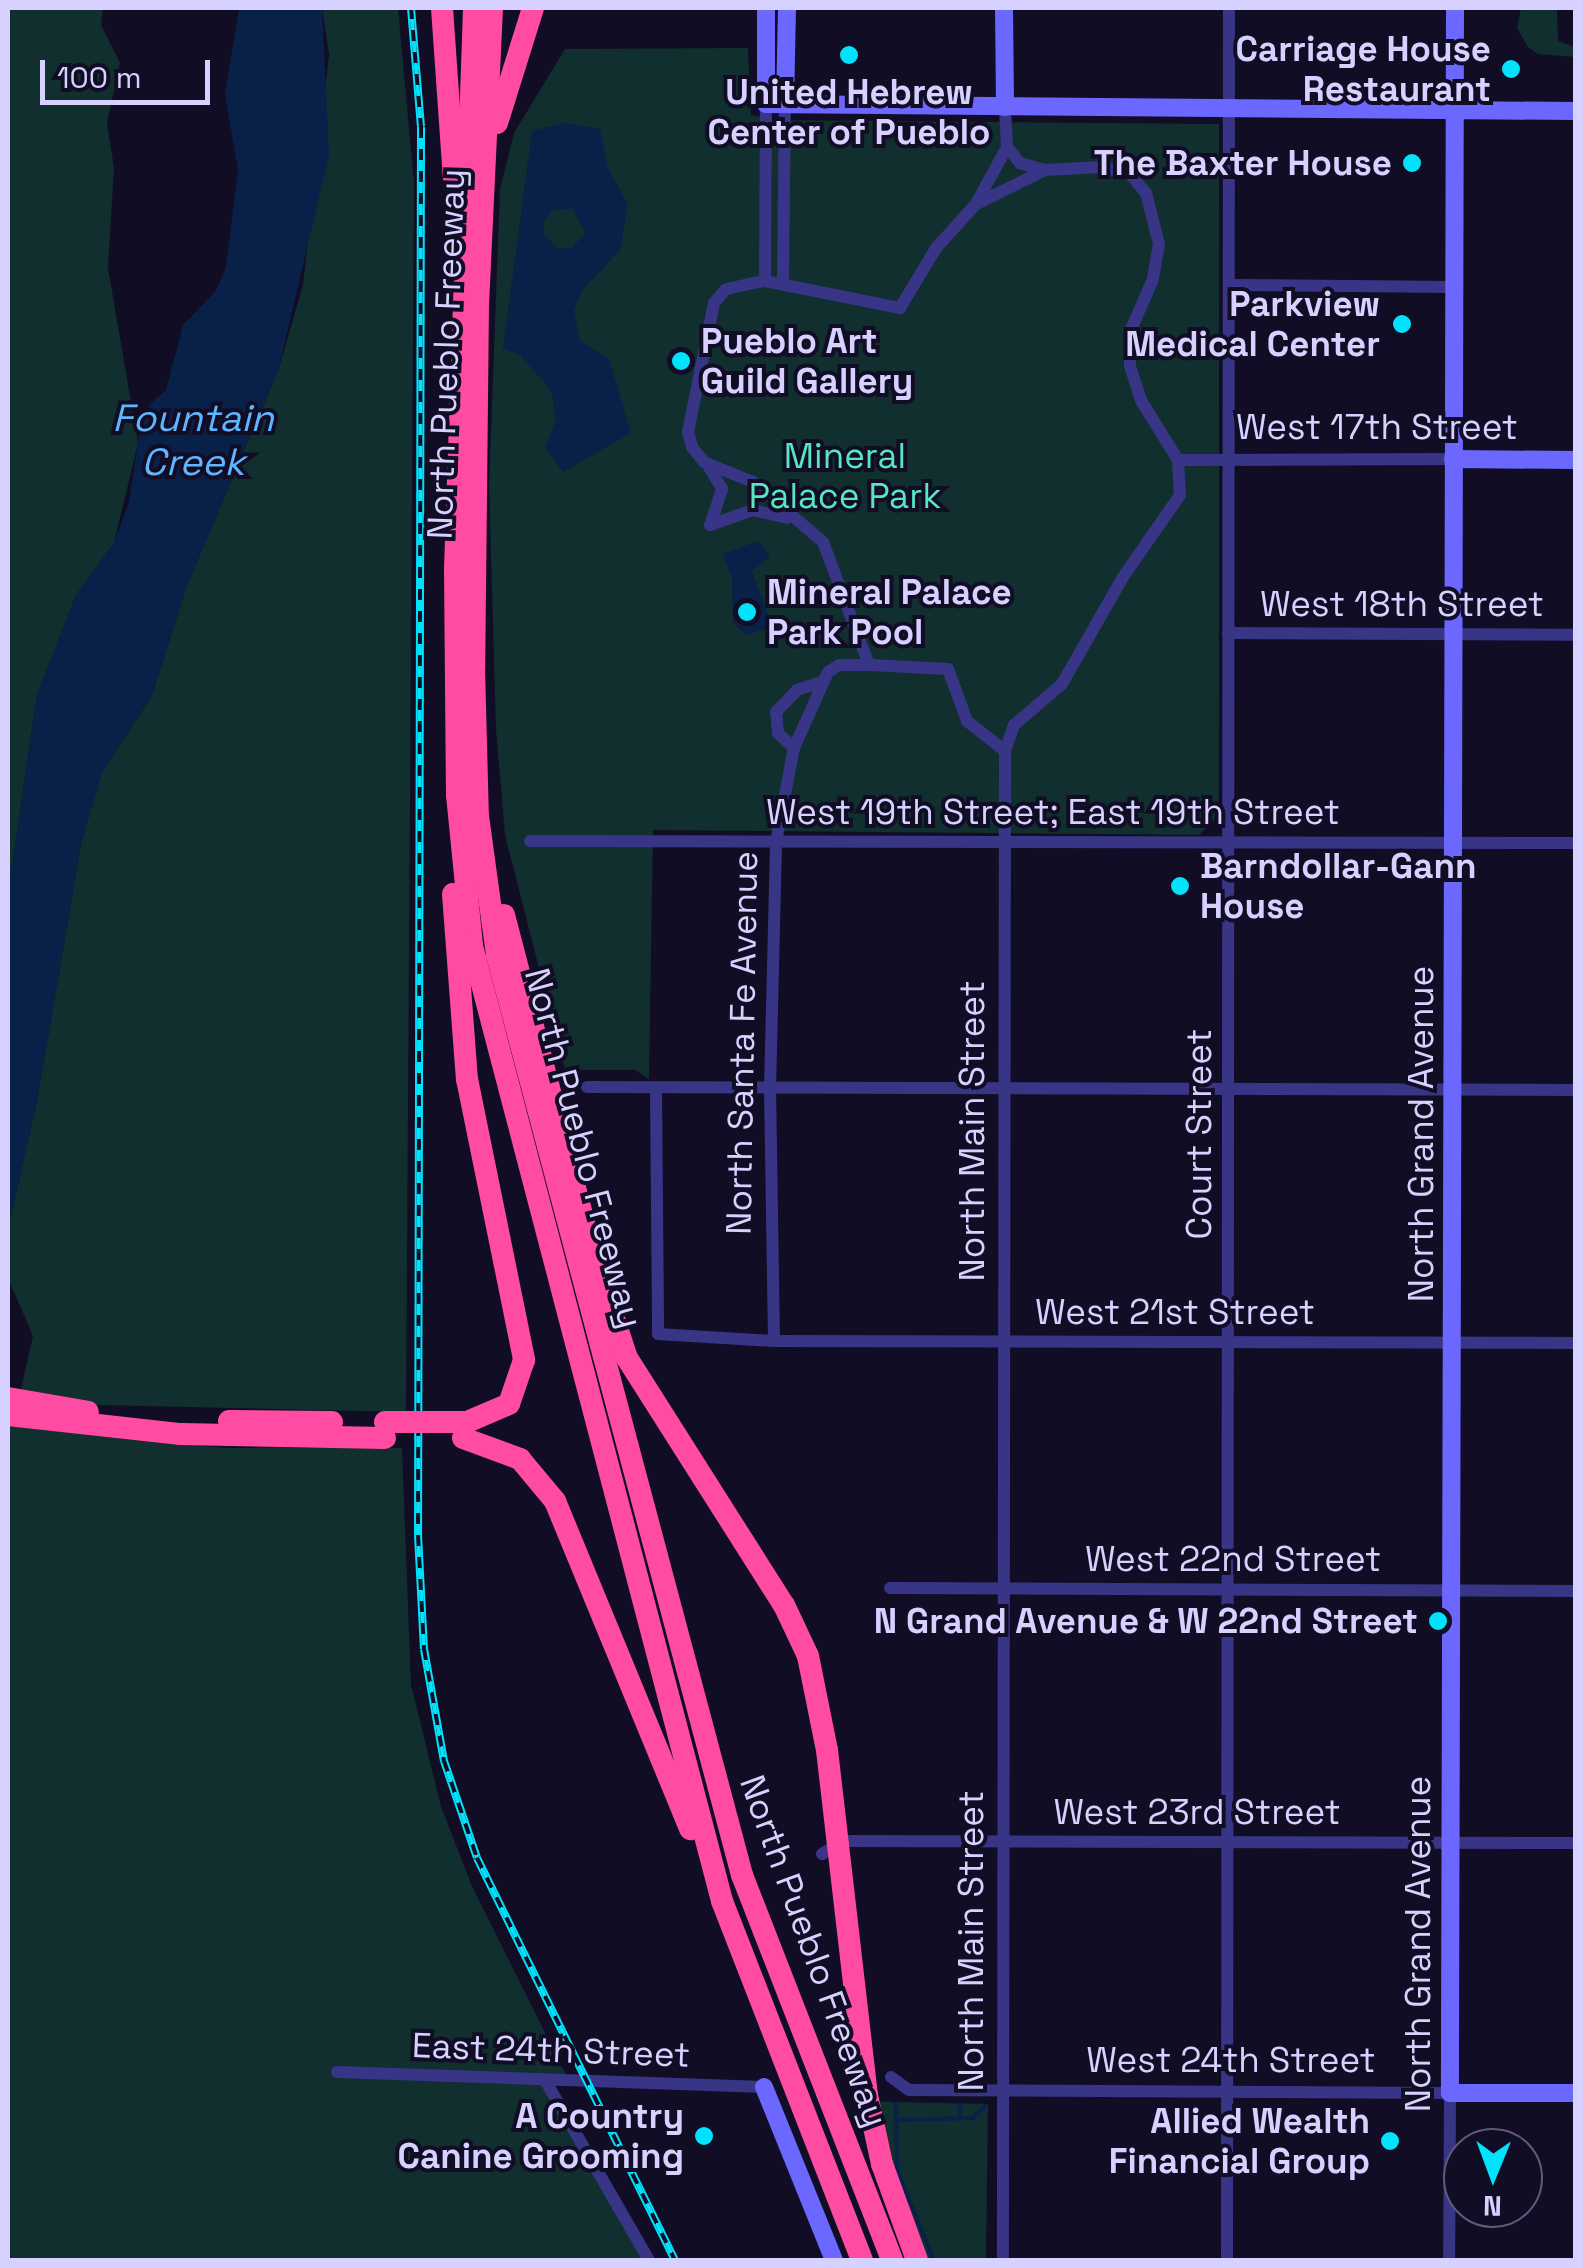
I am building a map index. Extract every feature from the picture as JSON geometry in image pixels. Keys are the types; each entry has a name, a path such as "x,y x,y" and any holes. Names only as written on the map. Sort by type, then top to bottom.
{"highway":[{"path":"442,8 449,143 462,227"},
{"name":"North Pueblo Freeway","path":"474,8 462,227 457,796 464,892 482,993 722,1901 862,2260"},
{"name":"North Pueblo Freeway","path":"492,8 476,435 478,816 497,955 724,1814 759,1924 892,2260"},
{"path":"486,165 532,8"},
{"path":"457,796 453,939 460,1019 524,1360 509,1404 472,1434"},
{"path":"478,816 496,864 550,1096 610,1317 651,1401 784,1605 808,1656 830,1849 874,2136 918,2260"},
{"path":"8,1398 97,1421"},
{"path":"8,1415 472,1434 520,1459 555,1501 722,1901"}],"street":[{"path":"766,8 776,104 783,282"},
{"path":"765,281 786,8"},
{"path":"793,521 753,510 710,525 722,489 688,432 714,304 726,288 765,281 900,308 936,248 976,204 1006,147 1004,8"},
{"name":"Court Street","path":"1227,2260 1229,8"},
{"name":"North Grand Avenue","path":"1449,2260 1456,8"},
{"path":"776,104 1230,111 1576,111"},
{"path":"1004,750 1014,726 1062,684 1123,577 1176,503 1178,460 1142,402 1130,366 1130,332 1158,256 1146,193 1115,168 1045,170 1020,164 1006,147"},
{"path":"976,204 1045,170"},
{"path":"1230,285 1454,287"},
{"name":"West 17th Street","path":"1178,460 1576,460"},
{"path":"704,462 753,482 793,521 822,542 870,665"},
{"name":"West 18th Street","path":"1228,634 1576,636"},
{"name":"North Santa Fe Avenue","path":"774,1341 770,1090 776,837 794,748 822,682 838,665 870,665 948,669 967,720 1004,750"},
{"name":"North Santa Fe Avenue","path":"794,748 778,733 776,712 797,690 822,682"},
{"name":"North Main Street","path":"1004,750 1004,2260"},
{"name":"West 19th Street; East 19th Street","path":"530,842 776,837 1005,842 1576,843"},
{"path":"587,1087 1454,1094 1576,1090"},
{"name":"West 21st Street","path":"656,1090 658,1334 774,1341 1576,1343"},
{"name":"West 22nd Street","path":"890,1588 1576,1590"},
{"name":"West 23rd Street","path":"830,1849 1003,1841 1576,1842"},
{"name":"East 24th Street","path":"337,2072 764,2087"},
{"name":"West 24th Street","path":"891,2077 909,2090 1576,2093"},
{"path":"545,2080 649,2260"},
{"path":"764,2087 834,2260"}],"green space":[{"path":"8,8 103,8 101,25 120,63 107,123 114,168 108,268 138,443 114,543 76,595 37,695 8,894"},
{"path":"322,8 398,8 414,183 406,1412 97,1405 21,1389 33,1336 8,1278 8,1228 37,1101 81,843 102,772 152,695 187,585 278,371 303,285 329,55"},
{"path":"1521,8 1557,8 1558,41 1575,47 1575,57 1538,54 1528,47 1517,28"},
{"name":"Mineral Palace Park","path":"748,48 751,115 773,120 1219,124 1219,815 1199,835 653,830 649,1079 635,1070 565,1070 505,835 496,729 489,485 500,189 514,133 565,49"},
{"path":"8,1426 226,1448 402,1448 411,1685 441,1806 471,1884 569,2081 546,2080 649,2260 8,2260"},
{"path":"852,2101 988,2104 986,2260 916,2260"}],"water":[{"name":"Fountain Creek","path":"239,8 322,8 329,155 278,371 187,585 152,695 102,772 81,843 37,1101 8,1228 8,894 37,695 76,595 114,543 129,502 140,429 150,404 166,390 183,325 216,291 226,267 238,170 225,95"},
{"path":"564,123 600,129 607,166 628,205 620,250 581,292 574,311 580,341 609,359 631,433 563,472 545,447 556,419 551,390 520,355 503,348 532,131","holes":["573,209 585,233 572,248 558,249 544,234 544,221 553,210"]},
{"path":"758,541 770,557 752,571 772,627 746,635 733,623 732,578 723,554"}],"waterway":[{"path":"896,2104 897,2170 934,2260"},
{"path":"960,2105 960,2119"},
{"path":"896,2120 973,2118 985,2106"}],"railway":[{"path":"411,8 421,127 418,1535 424,1649 444,1761 477,1858 675,2260"}],"place":[{"name":"United Hebrew Center of Pueblo","path":"849,55"},
{"name":"Carriage House Restaurant","path":"1511,69"},
{"name":"The Baxter House","path":"1412,163"},
{"name":"Parkview Medical Center","path":"1402,324"},
{"name":"Pueblo Art Guild Gallery","path":"681,361"},
{"name":"Mineral Palace Park Pool","path":"747,612"},
{"name":"Barndollar-Gann House","path":"1180,886"},
{"name":"N Grand Avenue & W 22nd Street","path":"1438,1621"},
{"name":"A Country Canine Grooming","path":"704,2136"},
{"name":"Allied Wealth Financial Group","path":"1390,2141"}]}
